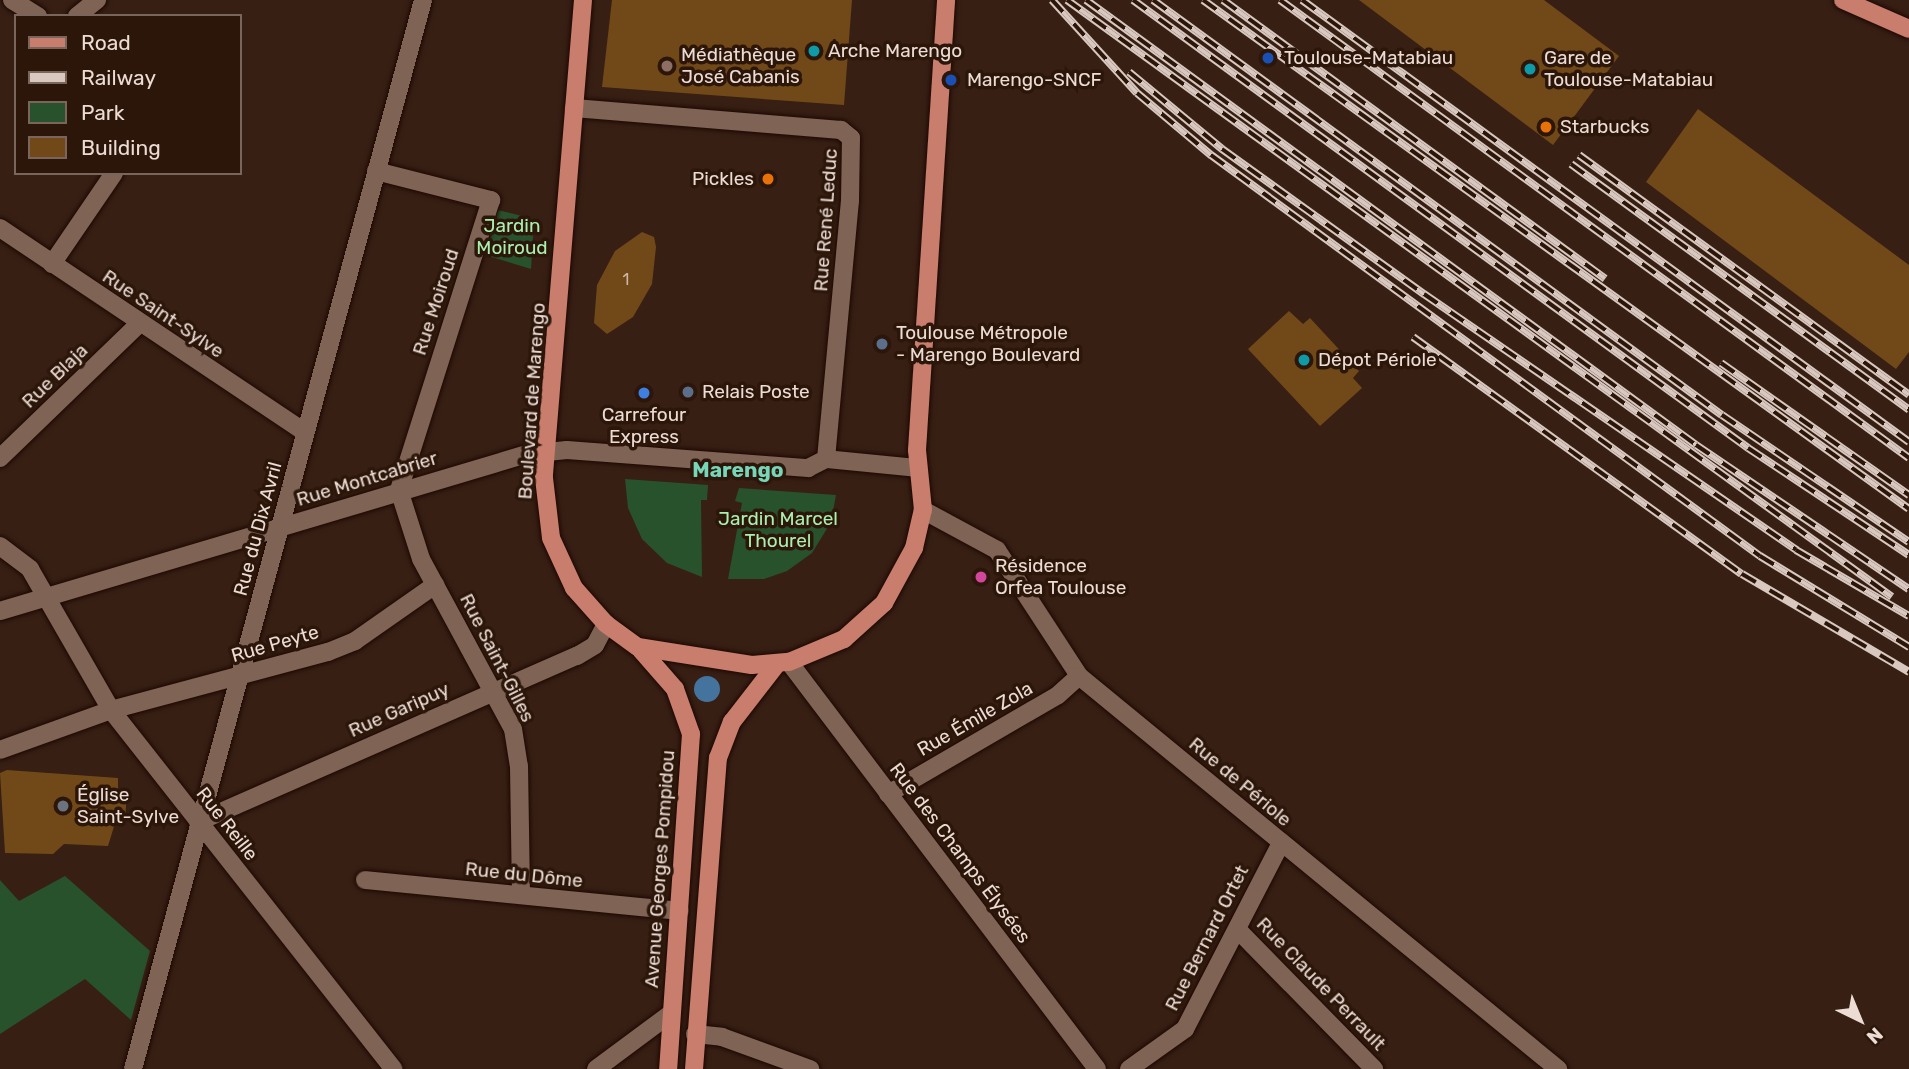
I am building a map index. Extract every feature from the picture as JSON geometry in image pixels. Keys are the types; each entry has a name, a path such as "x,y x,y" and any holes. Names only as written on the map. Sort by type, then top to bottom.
{"main road":[{"name":"Boulevard de Marengo","path":"583,0 546,452 551,538 574,588 606,624 638,648 664,655 782,664 844,639 884,603 914,548 923,510 918,468 946,0"},
{"path":"1843,0 1909,29"},
{"name":"Avenue Georges Pompidou","path":"638,648 675,689 691,734 667,1069"},
{"path":"694,1069 718,758 732,722 782,664"}],"street":[{"path":"12,0 35,14"},
{"path":"80,14 97,0"},
{"name":"Rue du Dix Avril","path":"132,1069 423,0"},
{"name":"Rue René Leduc","path":"574,108 841,130 851,138 850,201 826,459"},
{"name":"Rue Moiroud","path":"376,171 491,200 399,491"},
{"path":"52,264 113,175"},
{"name":"Rue Saint-Sylve","path":"0,228 139,324 305,432"},
{"name":"Rue Blaja","path":"0,458 139,324"},
{"path":"546,452 808,468 826,459 918,468"},
{"name":"Rue Montcabrier","path":"0,611 45,594 399,491 546,452"},
{"name":"Rue Saint-Gilles","path":"399,491 435,585 513,729 519,766 520,895"},
{"name":"Rue de Périole","path":"923,510 997,550 1079,676 1558,1069"},
{"name":"Rue Reille","path":"0,546 22,559 111,710 393,1069"},
{"name":"Rue Peyte","path":"0,750 111,710 240,676 355,641 435,585"},
{"name":"Rue Garipuy","path":"198,822 578,656 595,645 606,624"},
{"name":"Rue des Champs Élysées","path":"782,664 888,794 1097,1069"},
{"name":"Rue Émile Zola","path":"888,794 1058,695 1079,676"},
{"name":"Rue Bernard Ortet","path":"1129,1069 1185,1029 1281,844"},
{"name":"Rue du Dôme","path":"365,880 679,911"},
{"name":"Rue Claude Perrault","path":"1237,929 1374,1069"},
{"path":"596,1069 670,1014"},
{"path":"695,1034 722,1037 810,1069"}],"green space":[{"name":"Jardin Moiroud","path":"498,210 534,219 531,269 485,255"},
{"name":"Jardin Marcel Thourel","path":"625,479 708,485 707,500 701,500 702,577 667,563 642,539 628,508"},
{"name":"Jardin Marcel Thourel","path":"739,488 836,495 831,522 812,553 787,571 764,579 728,579 742,503 735,501"},
{"path":"65,876 150,951 131,1020 85,979 0,1034 0,880 19,901"}],"water":[{"path":"707,676 716,680 720,689 716,698 707,702 698,698 694,689 698,680"}],"building":[{"path":"612,0 852,0 844,105 602,87"},
{"name":"Gare de Toulouse-Matabiau","path":"1359,0 1544,0 1619,56 1553,145"},
{"path":"1698,109 1909,265 1909,352 1896,369 1646,182"},
{"path":"642,232 654,237 656,247 652,284 633,317 607,334 594,323 597,285 615,251"},
{"name":"Dépot Périole","path":"1289,311 1303,324 1310,318 1359,371 1353,378 1362,388 1320,426 1248,349"},
{"name":"Église Saint-Sylve","path":"7,770 118,778 118,791 127,792 125,820 116,820 108,846 64,844 53,854 5,853 0,773"}],"railway":[{"path":"1052,0 1137,93 1211,155 1760,556 1909,647"},
{"path":"1067,0 1892,597"},
{"path":"1086,0 1696,445 1909,589"},
{"path":"1133,0 1748,448 1909,555"},
{"path":"1153,0 1722,415 1909,542"},
{"path":"1203,0 1909,509"},
{"path":"1223,0 1605,279"},
{"path":"1280,0 1909,458"},
{"path":"1302,0 1909,442"},
{"path":"1129,72 1222,149 1424,294 1796,550 1909,616"},
{"path":"1579,155 1909,395"},
{"path":"1571,164 1909,410"},
{"path":"1413,337 1742,574 1909,672"},
{"path":"1721,363 1909,495"}],"place":[{"name":"Arche Marengo","path":"814,51"},
{"name":"Toulouse-Matabiau","path":"1268,58"},
{"name":"Médiathèque José Cabanis","path":"667,66"},
{"name":"Gare de Toulouse-Matabiau","path":"1530,69"},
{"name":"Marengo-SNCF","path":"951,80"},
{"name":"Starbucks","path":"1546,127"},
{"name":"Pickles","path":"768,179"},
{"name":"Toulouse Métropole - Marengo Boulevard","path":"882,344"},
{"name":"Dépot Périole","path":"1304,360"},
{"name":"Relais Poste","path":"688,392"},
{"name":"Carrefour Express","path":"644,393"},
{"name":"Résidence Orfea Toulouse","path":"981,577"},
{"name":"Église Saint-Sylve","path":"63,806"}],"district":[{"name":"Marengo","path":"738,470"}]}
